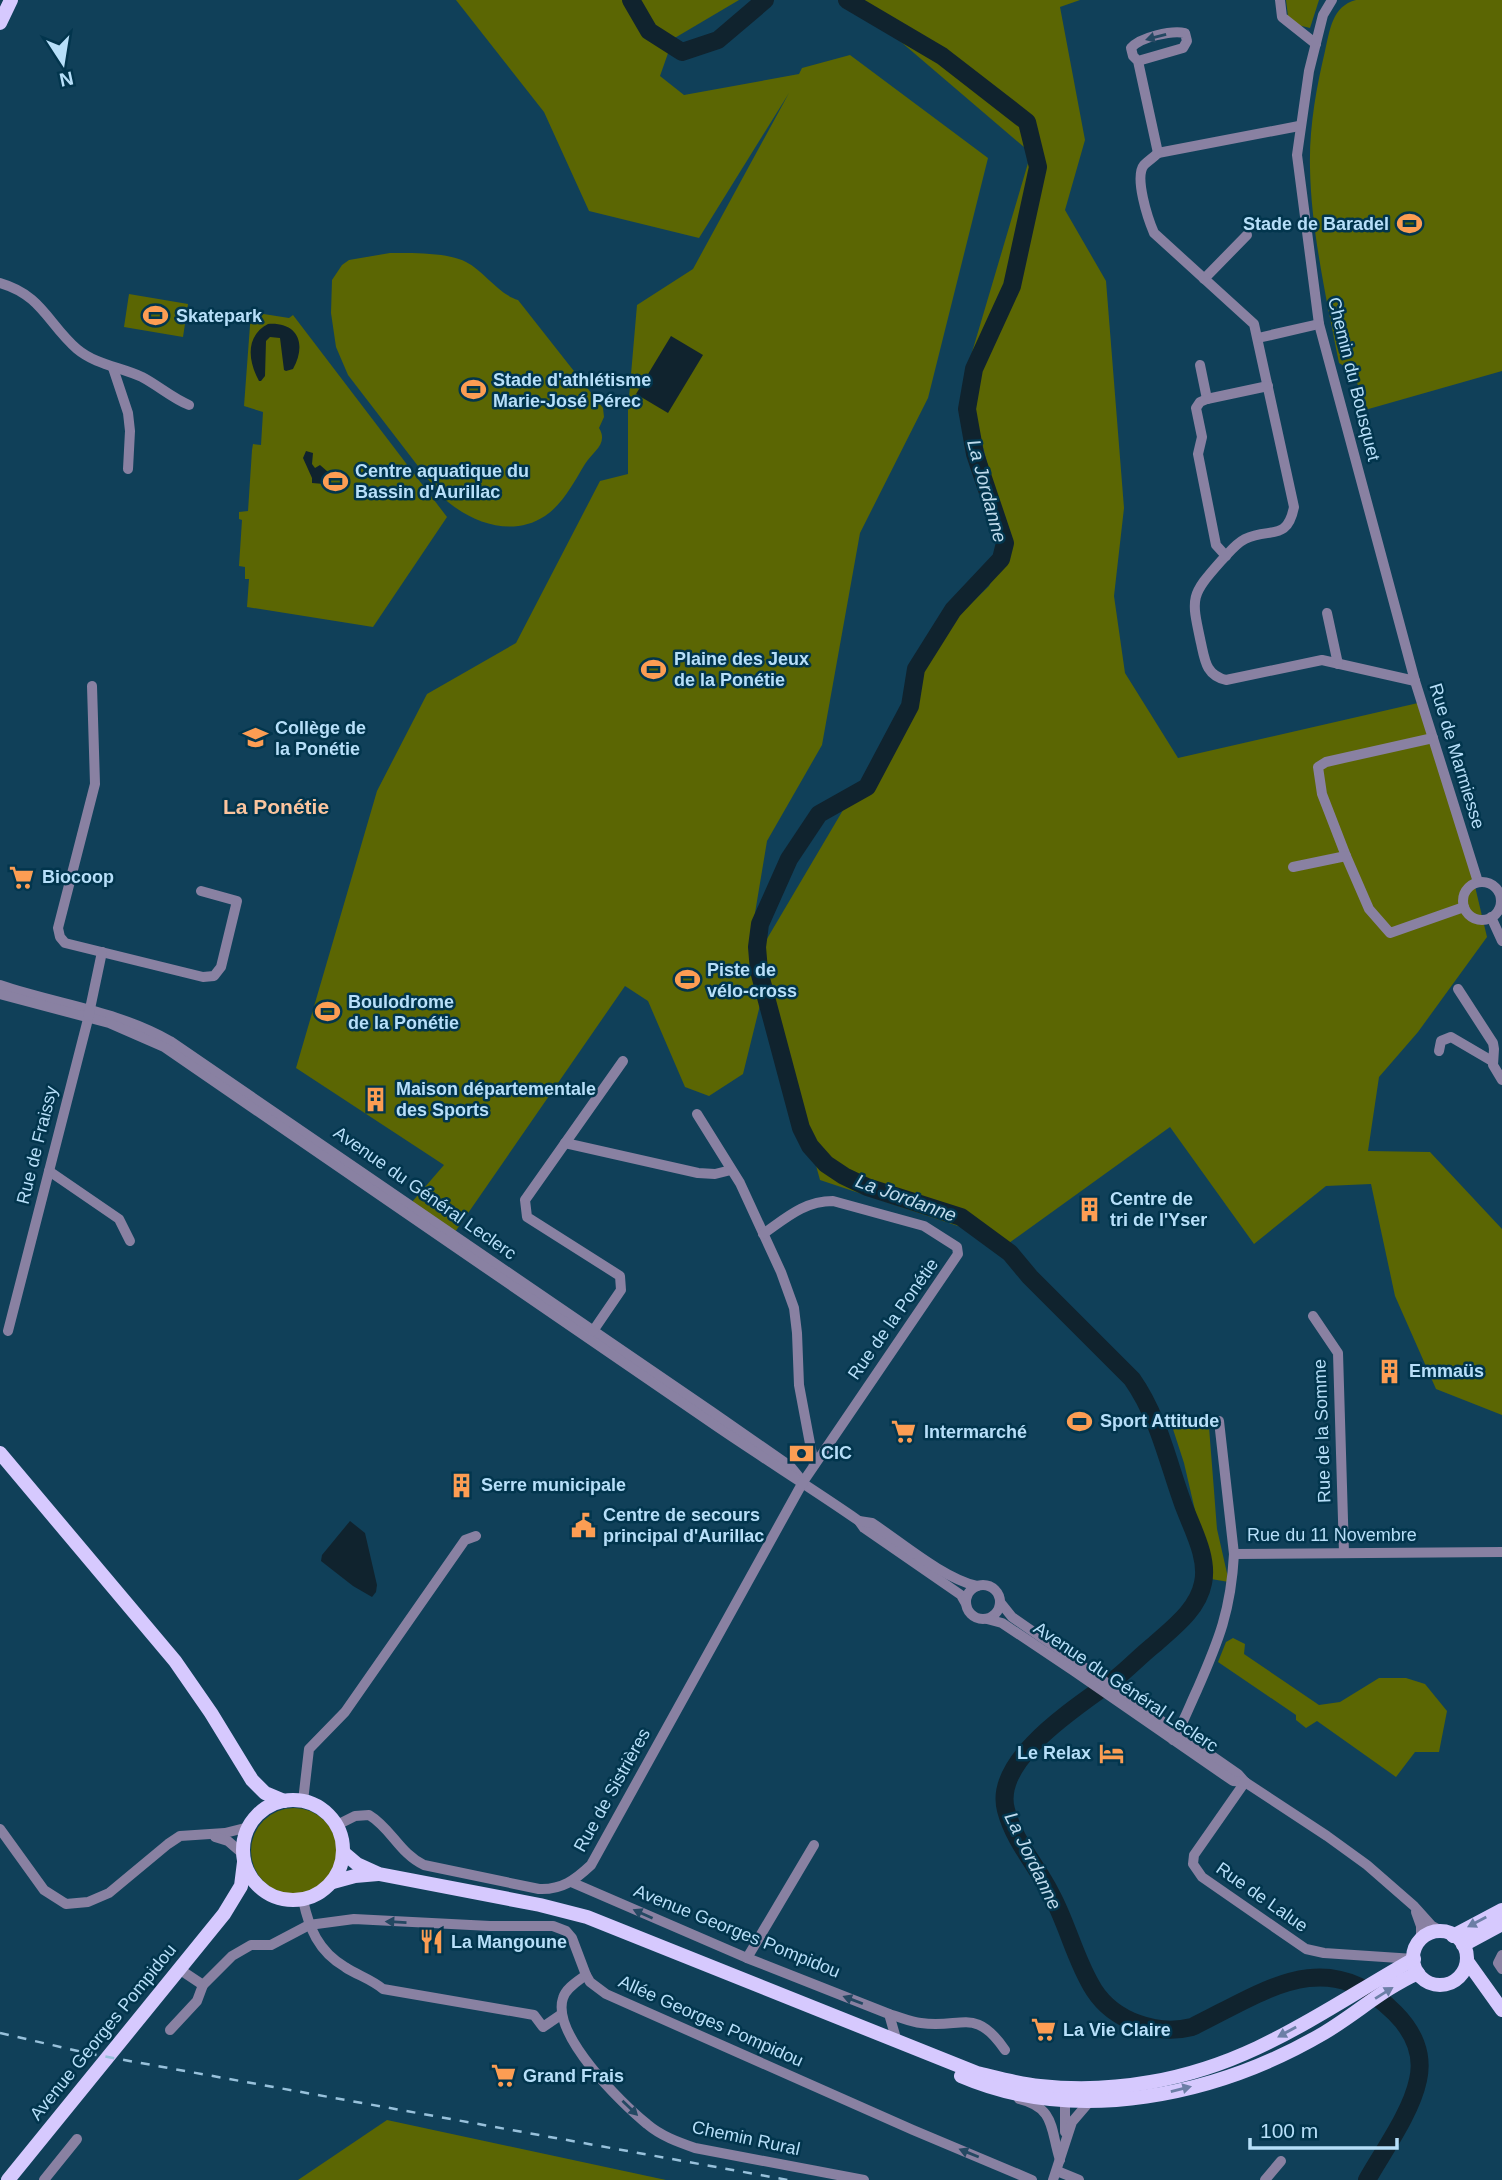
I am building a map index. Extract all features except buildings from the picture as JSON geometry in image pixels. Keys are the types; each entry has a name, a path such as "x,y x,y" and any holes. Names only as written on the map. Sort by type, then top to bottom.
{"main road":[{"path":"0,23 11,0"},
{"path":"0,1453 174,1661 211,1713 252,1780 265,1793 284,1801"},
{"path":"252,1780 255,1795 251,1823 243,1843 244,1858 252,1879 266,1892 278,1898 303,1899 314,1896 333,1882 355,1876 379,1874"},
{"path":"251,1823 268,1807 284,1801 303,1801 323,1810 337,1825 344,1853 341,1868 333,1882"},
{"path":"344,1853 357,1864 379,1874 540,1905 587,1917 977,2073 1038,2086 1121,2086 1159,2081 1212,2067 1259,2047 1378,1979 1416,1966"},
{"name":"Avenue Georges Pompidou","path":"14,2178 224,1914 241,1886 244,1858"},
{"name":"Avenue Georges Pompidou","path":"224,1914 246,1896 266,1892"},
{"path":"1453,1937 1502,1910"},
{"path":"1467,1961 1464,1972 1455,1981 1444,1985 1432,1984 1425,1982 1416,1966 1414,1952 1429,1933 1453,1937 1502,1924"},
{"path":"1453,1937 1502,2010"},
{"path":"787,1999 827,2019 983,2085 1015,2094 1090,2101 1136,2098 1216,2080 1284,2054 1351,2017 1416,1966"},
{"path":"1455,1981 1488,1992"},
{"path":"1038,2086 1059,2098 1154,2086 1159,2081"}],"street":[{"path":"1280,0 1282,17 1316,44"},
{"name":"Chemin du Bousquet","path":"1332,0 1324,15 1316,44 1299,126 1297,155 1319,324 1415,681"},
{"path":"1139,61 1183,48 1187,41 1185,33 1178,31 1136,43 1131,48 1133,56 1139,61 1158,153"},
{"path":"1299,126 1158,153 1143,166 1140,178 1149,222 1154,233 1254,324 1294,508 1291,523 1282,530 1248,537 1237,544 1199,586 1194,598 1194,610 1206,665 1215,677 1226,680 1322,660 1415,681"},
{"path":"1205,279 1247,235"},
{"path":"0,283 28,295 78,350 113,368 142,377 189,405"},
{"path":"1258,338 1319,324"},
{"path":"1200,365 1207,399"},
{"path":"113,368 128,413 128,469"},
{"path":"1226,556 1216,545 1198,454 1202,437 1196,408 1200,402 1207,399 1268,386"},
{"path":"1327,612 1338,664"},
{"name":"Rue de Marmiesse","path":"1415,681 1478,882"},
{"path":"92,686 95,784 58,928 60,937 65,943 203,977 214,975 222,967 237,901 201,891"},
{"path":"1433,738 1326,762 1318,767 1322,794 1369,909 1390,933 1464,907"},
{"path":"1293,867 1346,856"},
{"path":"1478,882 1493,886 1501,895 1499,908 1491,918 1485,920 1472,917 1464,907 1464,894 1478,882"},
{"path":"1491,918 1502,941"},
{"name":"Rue de Fraissy","path":"8,1331 102,952"},
{"name":"Avenue du Général Leclerc","path":"0,985 89,1013 164,1047 757,1454 859,1521 864,1528 961,1595 971,1615 1002,1623 1083,1672 1175,1736 1238,1774 1245,1782 1360,1860 1414,1906 1432,1926 1453,1937"},
{"path":"1458,989 1493,1043 1492,1061"},
{"name":"Avenue du Général Leclerc","path":"0,994 89,1013 117,1016 147,1028 191,1054 790,1466 803,1482"},
{"path":"1439,1051 1441,1041 1451,1037 1492,1061 1502,1080"},
{"path":"593,1331 621,1290 620,1276 527,1217 525,1200 623,1061"},
{"path":"697,1114 740,1183 781,1272 794,1308 799,1385 814,1465"},
{"path":"565,1143 698,1173 715,1174 731,1170"},
{"path":"49,1171 119,1219 130,1241"},
{"name":"Rue de la Ponétie","path":"763,1234 801,1207 818,1201 833,1201 924,1226 957,1247 955,1261 803,1482"},
{"name":"Rue de la Somme","path":"1313,1316 1338,1353 1344,1553"},
{"path":"1219,1421 1234,1554"},
{"name":"Rue de Sistrières","path":"571,1882 591,1865 803,1482"},
{"name":"Avenue du Général Leclerc","path":"859,1521 872,1523 963,1583 992,1587 1013,1617 1083,1672"},
{"path":"303,1801 309,1749 345,1712 465,1539 476,1536"},
{"name":"Rue du 11 Novembre","path":"1175,1736 1216,1648 1227,1617 1234,1554 1502,1552"},
{"path":"965,1602 968,1592 977,1586"},
{"path":"987,1619 997,1613 1000,1602"},
{"name":"Rue de Lalue","path":"1245,1782 1194,1855 1195,1870 1219,1890 1306,1949 1376,1957 1416,1966"},
{"path":"337,1825 355,1816 369,1815 403,1851 424,1865 539,1889 550,1890 571,1882"},
{"path":"0,1829 44,1890 66,1904 88,1902 109,1893 174,1839 187,1834 230,1833 251,1823"},
{"path":"199,1834 228,1841 244,1858"},
{"path":"747,1958 814,1844"},
{"name":"Avenue Georges Pompidou","path":"571,1882 747,1958 889,2014 921,2023 964,2020 981,2025 997,2038 1005,2050"},
{"path":"303,1899 309,1925 321,1948 345,1968 371,1979 390,1992 534,2015 543,2027 562,2014 563,1998 571,1986 586,1975"},
{"path":"1414,1906 1421,1940"},
{"name":"Allée Georges Pompidou","path":"309,1925 354,1919 490,1926 554,1926 566,1931 572,1938 590,1982 606,1994 1032,2180"},
{"path":"170,2030 197,2001 203,1985 232,1956 251,1945 271,1945 309,1925"},
{"path":"1502,1955 1498,1963 1502,1969"},
{"path":"179,1969 203,1985"},
{"name":"Chemin Rural","path":"562,2014 572,2038 597,2076 648,2125 671,2139 726,2155 864,2180"},
{"path":"889,2014 897,2042"},
{"path":"983,2085 998,2094 1038,2105 1046,2111 1057,2171"},
{"path":"1050,2123 1059,2098"},
{"path":"1059,2098 1065,2145"},
{"path":"1057,2171 1072,2122 1090,2101"},
{"path":"44,2180 77,2139"},
{"path":"1265,2180 1281,2161"},
{"path":"1057,2171 1079,2180"}],"green space":[{"name":"Plaine des Jeux de la Ponétie","path":"456,0 739,0 673,39 660,76 684,95 799,74 802,68 850,55 988,158 928,398 860,533 822,745 767,841 750,943 762,997 743,1074 709,1096 685,1087 648,1001 625,986 455,1232 412,1202 444,1165 296,1068 377,791 427,694 516,643 600,481 628,474 628,409 637,305 693,269 789,93 699,238 589,211 544,112"},
{"path":"852,0 1080,0 1060,7 1085,140 1065,210 1106,281 1124,508 1114,596 1125,673 1178,758 1418,703 1473,878 1487,937 1418,1032 1379,1077 1368,1151 1430,1152 1502,1229 1502,1415 1436,1389 1395,1296 1371,1184 1326,1186 1254,1244 1170,1127 1009,1243 820,1180 758,954 846,805 872,785 913,710 919,669 946,628 989,586 1008,545 965,376 1031,153"},
{"path":"1286,0 1319,0 1310,28 1298,25 1288,16"},
{"name":"Stade de Baradel","path":"1356,0 1502,0 1502,371 1365,410 1354,372 1339,363 1316,241 1310,168 1314,109 1331,27 1337,13"},
{"name":"Stade d'athlétisme Marie-José Pérec","path":"390,253 439,255 473,266 504,293 518,300 603,408 604,417 599,428 602,434 601,443 563,499 545,516 532,523 504,526 477,519 452,505 441,496 348,375 336,347 331,313 332,280 349,260"},
{"name":"Skatepark","path":"129,294 188,304 183,337 124,327"},
{"name":"Centre aquatique du Bassin d'Aurillac","path":"251,312 289,318 293,315 447,517 373,627 247,607 249,579 245,579 245,567 239,566 242,520 239,519 239,512 248,511 252,450 253,444 261,445 263,412 244,406"},
{"path":"1182,1416 1209,1427 1217,1529 1229,1582 1211,1579 1184,1463 1171,1423"},
{"path":"1233,1638 1245,1644 1244,1654 1319,1705 1340,1702 1379,1678 1406,1678 1425,1684 1447,1711 1439,1752 1415,1752 1396,1777 1317,1721 1306,1728 1296,1720 1296,1715 1218,1662 1226,1642"},
{"path":"294,1808 311,1811 325,1820 334,1834 337,1851 334,1868 325,1882 311,1891 294,1894 277,1891 263,1882 254,1868 251,1851 254,1834 263,1820 277,1811"},
{"path":"387,2120 666,2180 298,2180"}],"water":[{"path":"268,324 278,324 293,331 297,336 299,351 293,369 286,371 280,338 270,337 266,341 265,376 259,381 251,357 252,342 255,335"},
{"path":"671,336 703,355 668,413 636,394"},
{"path":"306,451 313,453 312,464 315,468 320,465 328,472 329,478 324,484 312,483 303,458"},
{"path":"350,1521 365,1533 377,1585 372,1597 321,1561 322,1555"}],"waterway":[{"name":"La Jordanne","path":"631,0 649,31 682,52 718,40 765,0"},
{"name":"La Jordanne","path":"847,0 942,56 1027,122 1038,167 1012,286 974,369 967,409 975,454 1005,543 1001,559 953,610 916,669 910,706 867,787 819,814 789,859 760,924 757,947 759,971 801,1128 810,1146 826,1164 844,1176 867,1187 961,1217 1010,1253 1030,1277 1132,1379 1149,1408 1198,1541 1203,1562 1203,1583 1191,1609 1120,1675 1042,1735 1012,1772 1005,1791 1006,1810 1010,1821 1057,1906 1087,1979 1103,2001 1125,2018 1137,2024 1165,2029 1192,2027 1244,2000 1295,1981 1319,1977 1344,1981 1369,1992 1395,2013 1407,2027 1416,2044 1419,2070 1409,2105 1367,2180"}],"railway":[{"path":"0,2033 91,2054 788,2180"}],"place":[{"name":"Stade de Baradel","path":"1409,224"},
{"name":"Skatepark","path":"156,316"},
{"name":"Stade d'athlétisme Marie-José Pérec","path":"473,390"},
{"name":"Centre aquatique du Bassin d'Aurillac","path":"335,481"},
{"name":"Plaine des Jeux de la Ponétie","path":"654,669"},
{"name":"Collège de la Ponétie","path":"255,738"},
{"name":"Biocoop","path":"22,877"},
{"name":"Piste de vélo-cross","path":"687,980"},
{"name":"Boulodrome de la Ponétie","path":"328,1012"},
{"name":"Maison départementale des Sports","path":"376,1099"},
{"name":"Centre de tri de l'Yser","path":"1090,1209"},
{"name":"Emmaüs","path":"1389,1371"},
{"name":"Sport Attitude","path":"1080,1421"},
{"name":"Intermarché","path":"904,1432"},
{"name":"CIC","path":"801,1453"},
{"name":"Serre municipale","path":"461,1485"},
{"name":"Centre de secours principal d'Aurillac","path":"583,1525"},
{"name":"Le Relax","path":"1111,1753"},
{"name":"La Mangoune","path":"431,1942"},
{"name":"La Vie Claire","path":"1043,2030"},
{"name":"Grand Frais","path":"503,2076"}],"district":[{"name":"La Ponétie","path":"276,806"}]}
